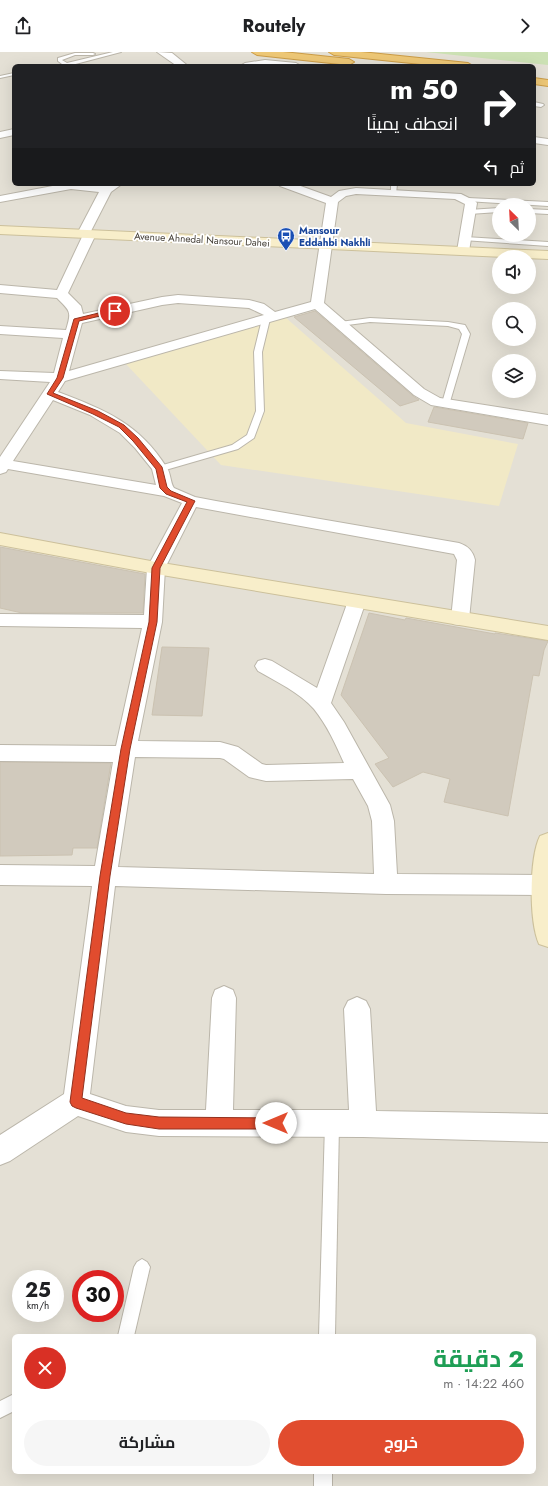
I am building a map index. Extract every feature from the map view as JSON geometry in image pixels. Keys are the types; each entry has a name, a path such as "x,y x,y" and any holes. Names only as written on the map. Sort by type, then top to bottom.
{"highway":[{"path":"257,52 370,64"},
{"path":"334,52 449,64"},
{"path":"536,73 548,74"},
{"path":"536,81 548,83"}],"street":[{"path":"162,52 169,54 180,64"},
{"path":"258,64 275,64"},
{"path":"0,135 12,132"},
{"path":"536,140 548,142"},
{"path":"0,199 76,186"},
{"path":"61,294 86,234 111,187 97,186"},
{"path":"290,186 332,201"},
{"path":"317,304 327,245 332,201 339,195 347,192 394,188 457,196 468,206 464,245"},
{"name":"Avenue Ahnedal Nansour Dahei","path":"0,230 327,245 464,245 548,255"},
{"path":"0,289 61,294 76,309 76,320 60,378 1,465 168,492 191,501 458,549 465,555 466,560 460,619"},
{"path":"76,320 155,302 178,300 249,304 267,310 269,318"},
{"path":"0,375 60,378 317,304"},
{"path":"317,304 419,392 436,402 548,420"},
{"path":"0,330 71,334"},
{"path":"50,394 96,413 121,426 135,440 159,469 164,488 168,492"},
{"path":"0,1151 76,1102 105,876 125,752 153,622 156,568 191,501"},
{"path":"0,539 156,568 548,633"},
{"path":"321,704 357,601"},
{"path":"0,620 153,622"},
{"path":"265,666 304,690 321,704 343,740 379,805 383,821 386,884"},
{"path":"0,753 220,750 231,753 256,771 266,773 359,771"},
{"path":"548,842 543,885 548,936"},
{"path":"0,875 105,876 386,884 543,885"},
{"path":"220,1123 224,998"},
{"path":"357,1009 363,1124"},
{"path":"76,1102 126,1118 159,1123 363,1124 548,1128"}],"lane":[{"path":"68,64 119,52"},
{"path":"62,64 60,59 75,54 88,54 102,57"},
{"path":"0,77 12,74"},
{"path":"536,104 541,104"},
{"path":"468,206 548,204"},
{"path":"468,206 492,209"},
{"path":"536,211 548,212"},
{"path":"464,245 548,244"},
{"path":"159,469 235,447 251,436 260,411 258,352 269,318"},
{"path":"340,324 370,320 448,324 462,328 466,334 446,404"},
{"path":"327,1334 332,1124"},
{"path":"126,1334 142,1267"},
{"path":"0,1410 12,1403"},
{"path":"323,1474 323,1486"}],"shaded area":[{"path":"0,52 502,52 548,56 548,1486 0,1486"}],"green space":[{"path":"426,52 548,52 548,65"}],"sand":[{"path":"285,317 406,423 518,444 499,506 221,465 125,363"}],"building":[{"path":"315,311 419,400 400,406 294,317"},
{"path":"434,407 528,423 523,439 428,422"},
{"path":"0,547 145,574 143,613 22,613 0,608"},
{"path":"369,613 405,620 406,618 495,634 548,641 544,650 539,676 533,675 508,816 444,802 450,779 423,772 393,787 375,764 389,758 341,695"},
{"path":"162,647 209,648 202,716 152,715"},
{"path":"0,762 111,763 97,848 73,848 72,855 0,856"}],"place":[{"name":"Mansour Eddahbi Nakhli","path":"286,251"}],"route":[{"path":"115,311 76,320 60,378 50,394 108,418 121,426 135,440 159,469 164,488 168,492 191,501 156,568 153,622 125,754 105,876 76,1102 126,1118 159,1123 276,1123"}]}
